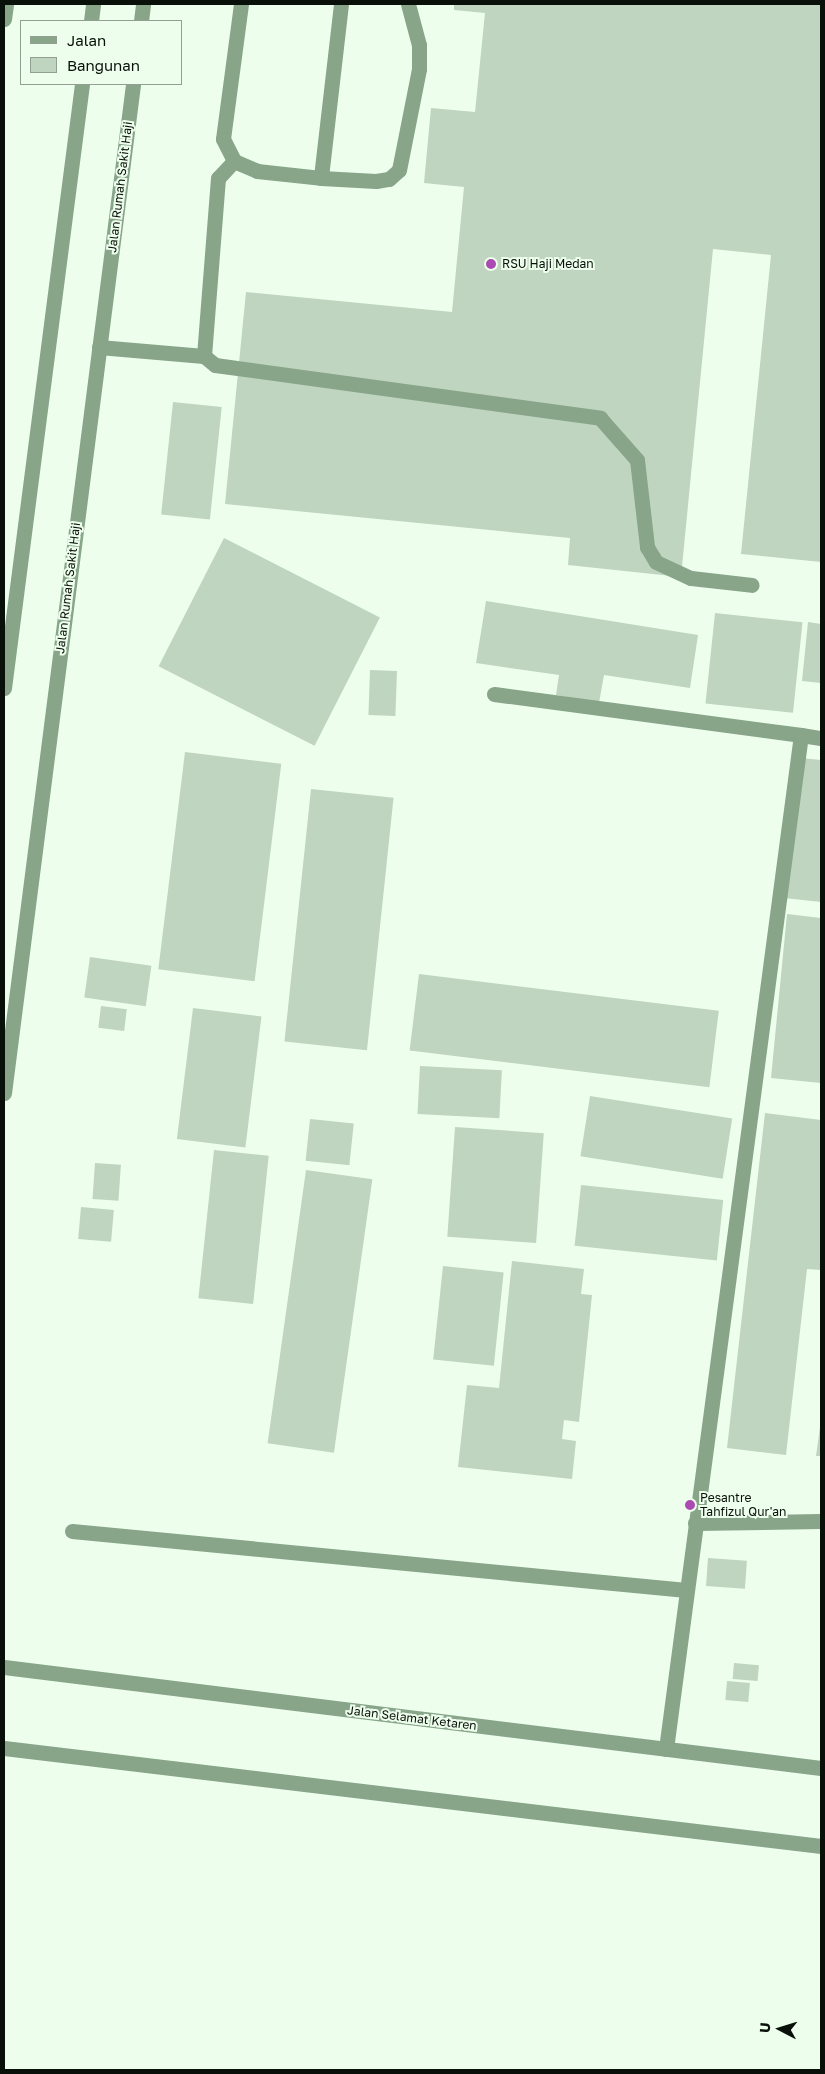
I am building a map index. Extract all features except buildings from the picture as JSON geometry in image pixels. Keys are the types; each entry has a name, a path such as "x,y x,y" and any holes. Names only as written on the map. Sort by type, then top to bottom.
{"street":[{"path":"4,19 6,4"},
{"path":"90,20 93,4"},
{"path":"141,20 143,4"},
{"path":"241,4 223,139 234,161 257,171 321,178 382,181 389,179 399,170 419,69 419,45 408,4"},
{"path":"321,178 341,4"},
{"path":"4,688 82,85"},
{"name":"Jalan Rumah Sakit Haji","path":"4,1093 133,85"},
{"path":"204,356 218,178 234,161"},
{"path":"99,347 204,356 215,365 600,418 637,460 647,547 656,562 690,578 752,585"},
{"path":"494,694 821,738"},
{"path":"666,1749 801,735"},
{"path":"695,1523 821,1521"},
{"path":"72,1531 686,1590"},
{"name":"Jalan Selamat Ketaren","path":"4,1667 821,1768"},
{"path":"4,1748 821,1846"}],"place":[{"name":"RSU Haji Medan","path":"491,264"},
{"name":"Pesantre Tahfizul Qur'an","path":"690,1505"}]}
